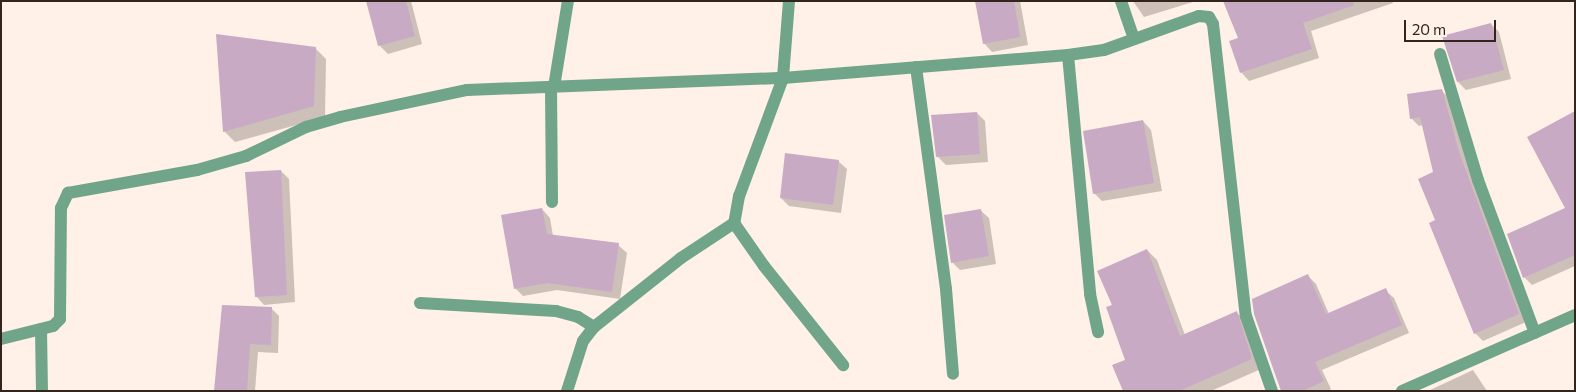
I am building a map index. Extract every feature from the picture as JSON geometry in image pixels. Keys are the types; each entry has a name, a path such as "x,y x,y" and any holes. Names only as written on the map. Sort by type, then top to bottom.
{"street":[{"path":"552,202 553,87 568,1"},
{"path":"789,1 783,78 739,196 734,223 764,266 843,365"},
{"path":"1121,1 1134,39"},
{"path":"1,339 53,326 62,312 61,208 68,193 197,170 246,156 306,127 340,117 467,90 783,78 1068,55 1104,50 1199,16 1209,17 1213,24 1246,316 1272,391"},
{"path":"1440,54 1478,180 1535,333"},
{"path":"1068,55 1090,294 1098,332"},
{"path":"916,67 946,289 953,374"},
{"path":"567,391 583,341 594,327 681,258 734,223"},
{"path":"420,303 556,311 578,317 594,327"},
{"path":"1402,391 1575,315"},
{"path":"41,329 42,391"}],"building":[{"path":"366,1 406,1 415,36 378,46"},
{"path":"975,1 1014,1 1020,37 983,44"},
{"path":"1223,1 1353,1 1354,5 1303,23 1312,49 1240,73 1229,41 1238,38"},
{"path":"1491,23 1504,70 1457,82 1442,36"},
{"path":"216,34 316,47 314,106 223,132"},
{"path":"1442,89 1459,152 1519,314 1474,334 1429,223 1435,220 1418,179 1433,172 1420,117 1410,119 1407,94"},
{"path":"1575,111 1575,255 1523,278 1507,234 1565,208 1527,137"},
{"path":"977,112 980,154 936,157 931,115"},
{"path":"1143,120 1154,183 1093,194 1083,131"},
{"path":"785,153 839,160 833,205 780,198"},
{"path":"281,170 287,295 255,297 245,172"},
{"path":"542,208 547,234 619,243 612,292 548,283 514,289 501,215"},
{"path":"981,209 989,256 951,263 944,215"},
{"path":"1147,249 1180,336 1237,311 1252,359 1179,391 1123,391 1112,365 1125,360 1106,307 1112,305 1097,271"},
{"path":"1308,274 1326,314 1386,288 1402,325 1315,362 1324,381 1303,391 1281,391 1254,314 1252,299"},
{"path":"222,305 272,307 271,345 250,344 247,391 214,391"}]}
